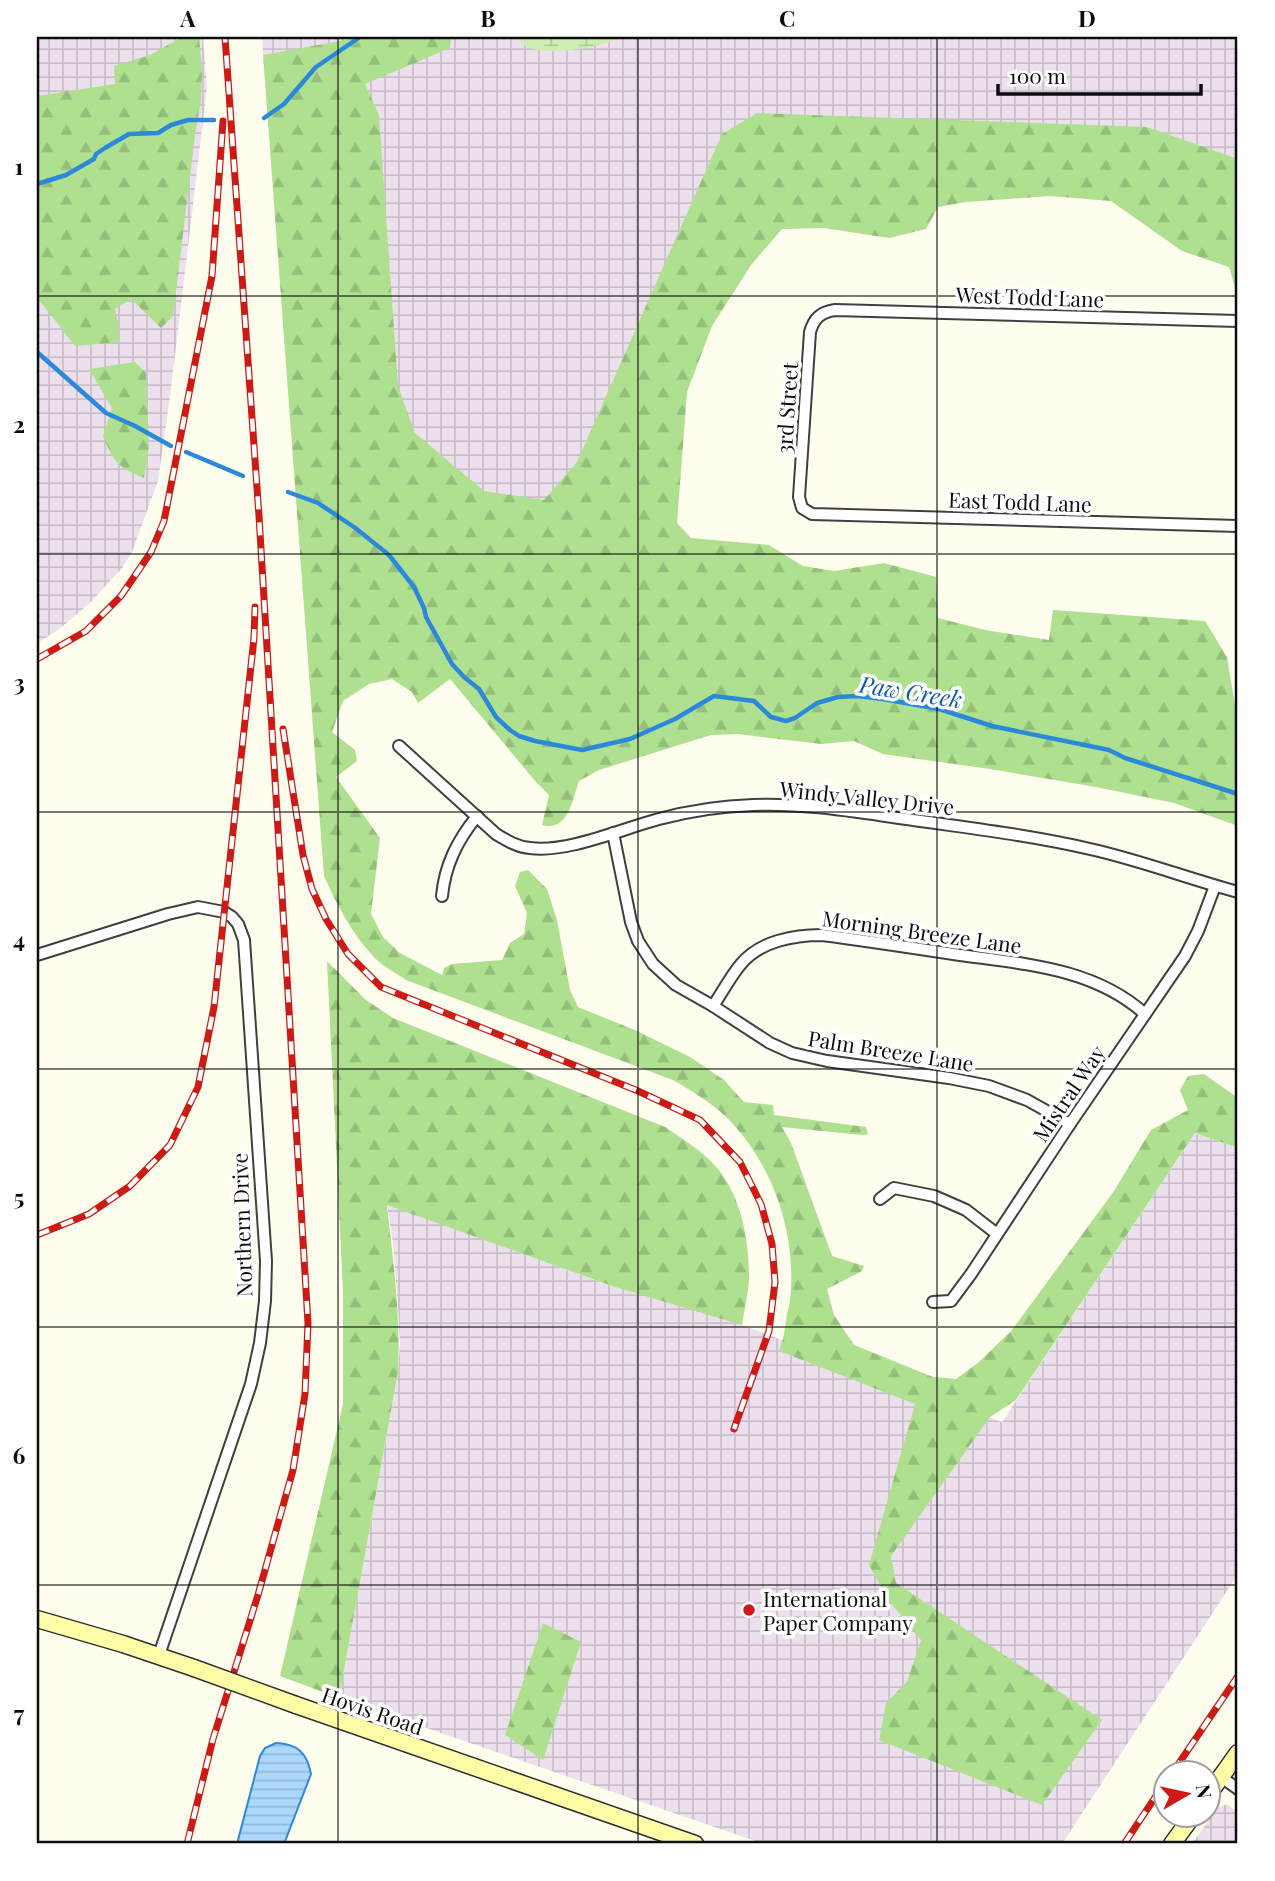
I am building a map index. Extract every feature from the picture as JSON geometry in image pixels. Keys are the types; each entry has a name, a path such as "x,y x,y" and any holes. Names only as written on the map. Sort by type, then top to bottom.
{"street":[{"name":"West Todd Lane","path":"821,314 835,310 1238,321"},
{"name":"3rd Street","path":"802,509 799,497 810,332 821,314"},
{"name":"East Todd Lane","path":"802,509 812,514 853,516 1238,526"},
{"name":"Windy Valley Drive","path":"399,746 496,834 514,844 530,848 565,846 661,819 706,810 753,805 832,808 1046,839 1128,859 1238,892"},
{"path":"442,897 448,863 463,834 477,816"},
{"name":"Palm Breeze Lane","path":"613,832 631,922 638,941 653,964 676,985 792,1053 827,1061 989,1086 1027,1100 1070,1124"},
{"name":"Mistral Way","path":"933,1302 951,1301 997,1234 1185,956 1198,931 1215,886"},
{"name":"Northern Drive","path":"37,955 198,907 224,912 232,917 244,940 266,1261 265,1301 260,1343 248,1394 159,1655"},
{"name":"Morning Breeze Lane","path":"713,1006 742,962 756,951 798,935 822,935 1073,973 1108,987 1145,1014"},
{"path":"880,1199 894,1188 934,1196 967,1210 997,1234"},
{"name":"Hovis Road","path":"37,1619 159,1655 695,1844"},
{"path":"1238,1753 1222,1777 1238,1789"},
{"path":"1172,1844 1184,1828"}],"shaded area":[{"path":"37,37 203,37 207,87 158,481 132,552 122,568 89,604 58,630 37,643"},
{"path":"262,37 1238,37 1238,208 1149,153 755,159 582,598 433,538 279,88 263,55"},
{"path":"665,1127 717,1168 736,1200 746,1241 749,1278 742,1325 1002,1422 1195,1133 1238,1148 1238,1574 1062,1844 764,1844 339,1698 398,1372 398,1306 387,1204 611,1286"},
{"path":"1228,1805 1238,1812 1238,1844 1192,1844 1203,1828 1222,1828 1222,1806"}],"green space":[{"path":"182,37 199,37 201,101 173,316 161,328 131,299 115,309 119,342 75,346 37,297 37,96 115,84 114,66 150,55"},
{"path":"362,37 451,37 450,48 365,84 379,115 398,386 415,433 484,491 544,500 577,462 722,134 757,113 1147,127 1238,159 1238,298 1229,267 1182,251 1111,201 1050,196 966,202 938,207 926,229 889,238 824,228 782,229 751,265 712,326 687,392 677,523 691,538 769,545 803,566 834,571 884,563 936,577 938,618 985,630 1049,640 1053,610 1205,621 1227,657 1238,724 1238,826 1174,803 990,769 883,754 854,741 821,744 738,734 711,735 599,770 579,781 568,813 558,824 551,826 542,825 549,795 450,679 418,703 412,692 392,679 369,684 343,701 332,732 355,750 357,761 336,777 380,838 371,914 383,937 400,953 442,975 444,968 452,964 502,960 510,943 524,934 527,913 515,886 520,872 528,870 547,889 557,920 570,990 578,1007 637,1031 690,1057 724,1080 744,1102 773,1105 774,1115 866,1127 868,1134 862,1135 782,1127 791,1143 832,1256 864,1266 862,1271 827,1289 834,1315 854,1345 933,1377 956,1379 979,1362 1012,1330 1114,1191 1151,1130 1188,1110 1180,1090 1188,1076 1204,1074 1238,1098 1238,1148 1195,1133 1016,1400 990,1417 891,1556 896,1583 1102,1720 1042,1805 879,1740 886,1703 907,1682 921,1640 889,1601 869,1565 915,1404 779,1351 791,1295 789,1244 785,1222 770,1180 747,1141 720,1111 673,1080 406,980 381,963 366,948 346,919 324,876 263,55"},
{"path":"517,37 624,37 600,45 551,51 536,50 524,45"},
{"path":"135,362 146,373 149,446 144,478 122,467 110,452 103,436 112,408 89,369"},
{"path":"327,961 366,1000 393,1018 665,1127 692,1146 717,1168 738,1205 745,1233 749,1276 742,1325 612,1286 387,1205 397,1309 398,1372 339,1698 280,1676 343,1404 343,1292"},
{"path":"543,1623 581,1642 543,1760 505,1735"}],"water":[{"path":"276,1743 290,1745 300,1751 307,1760 311,1774 284,1844 237,1844 260,1756 265,1748"}],"waterway":[{"path":"264,118 284,104 316,67 360,37"},
{"path":"37,184 66,175 129,134 158,133 171,125 188,120 214,120"},
{"name":"Paw Creek","path":"37,352 106,413 171,446"},
{"name":"Paw Creek","path":"186,452 243,476"},
{"name":"Paw Creek","path":"288,492 318,503 389,555 414,587 426,617 452,664 479,689 496,717 519,736 582,750 630,739 675,719 714,696 754,701 771,717 786,721 817,703 838,697 857,696 939,709 992,726 1109,750 1125,758 1238,794"}],"railway":[{"path":"187,1844 213,1739 293,1470 305,1394 308,1323 259,516 225,37"},
{"path":"37,659 86,631 121,596 151,552 164,521 212,276 223,121"},
{"path":"37,1235 89,1214 130,1186 170,1145 198,1087 214,1007 254,638 255,607"},
{"path":"283,729 303,855 312,889 326,919 348,954 381,987 638,1091 700,1120 740,1162 761,1204 772,1244 775,1282 769,1331 734,1429"},
{"path":"1182,1758 1238,1676"},
{"path":"1124,1844 1152,1802"}],"place":[{"name":"International Paper Company","path":"749,1610"}]}
